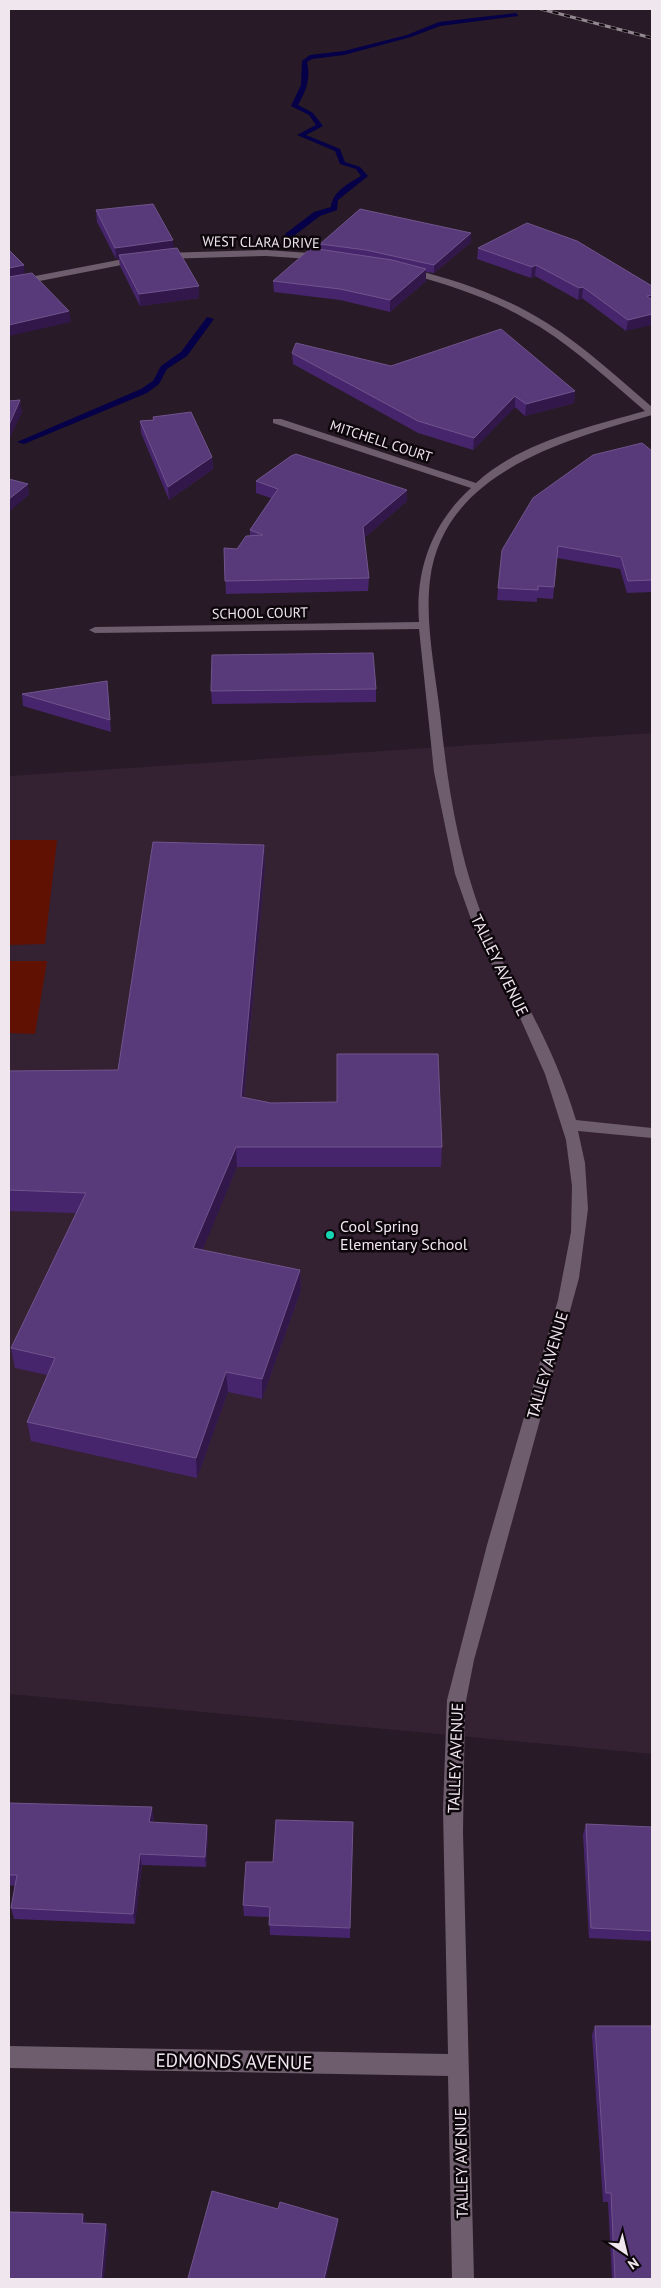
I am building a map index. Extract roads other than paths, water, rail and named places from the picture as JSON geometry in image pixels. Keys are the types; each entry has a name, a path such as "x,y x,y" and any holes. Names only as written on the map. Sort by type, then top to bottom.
{"street":[{"name":"WEST CLARA DRIVE","path":"9,284 162,256 266,254 335,259"},
{"path":"399,269 465,287 502,302 536,320 562,337 652,412"},
{"name":"TALLEY AVENUE","path":"463,2279 452,1801 456,1695 500,1530 569,1290 578,1243 580,1186 570,1125 563,1100 525,1014 487,944 470,903 454,850 435,728 423,589 428,562 441,530 461,501 476,486 536,449 576,434 652,412"},
{"name":"MITCHELL COURT","path":"277,422 476,486"},
{"name":"SCHOOL COURT","path":"95,630 425,625"},
{"path":"570,1125 635,1130 652,1134"},
{"name":"EDMONDS AVENUE","path":"9,2057 459,2064"}],"waterway":[{"path":"288,236 317,214 334,208 335,199 353,183 365,176 358,168 342,163 338,150 300,135 320,126 311,114 294,106 305,85 304,62 310,57 344,53 409,36 439,24 516,15"},
{"path":"21,442 144,391 156,382 164,368 184,354 210,319"}],"railway":[{"path":"541,9 652,38"}],"place":[{"name":"Cool Spring Elementary School","path":"330,1235"}]}
